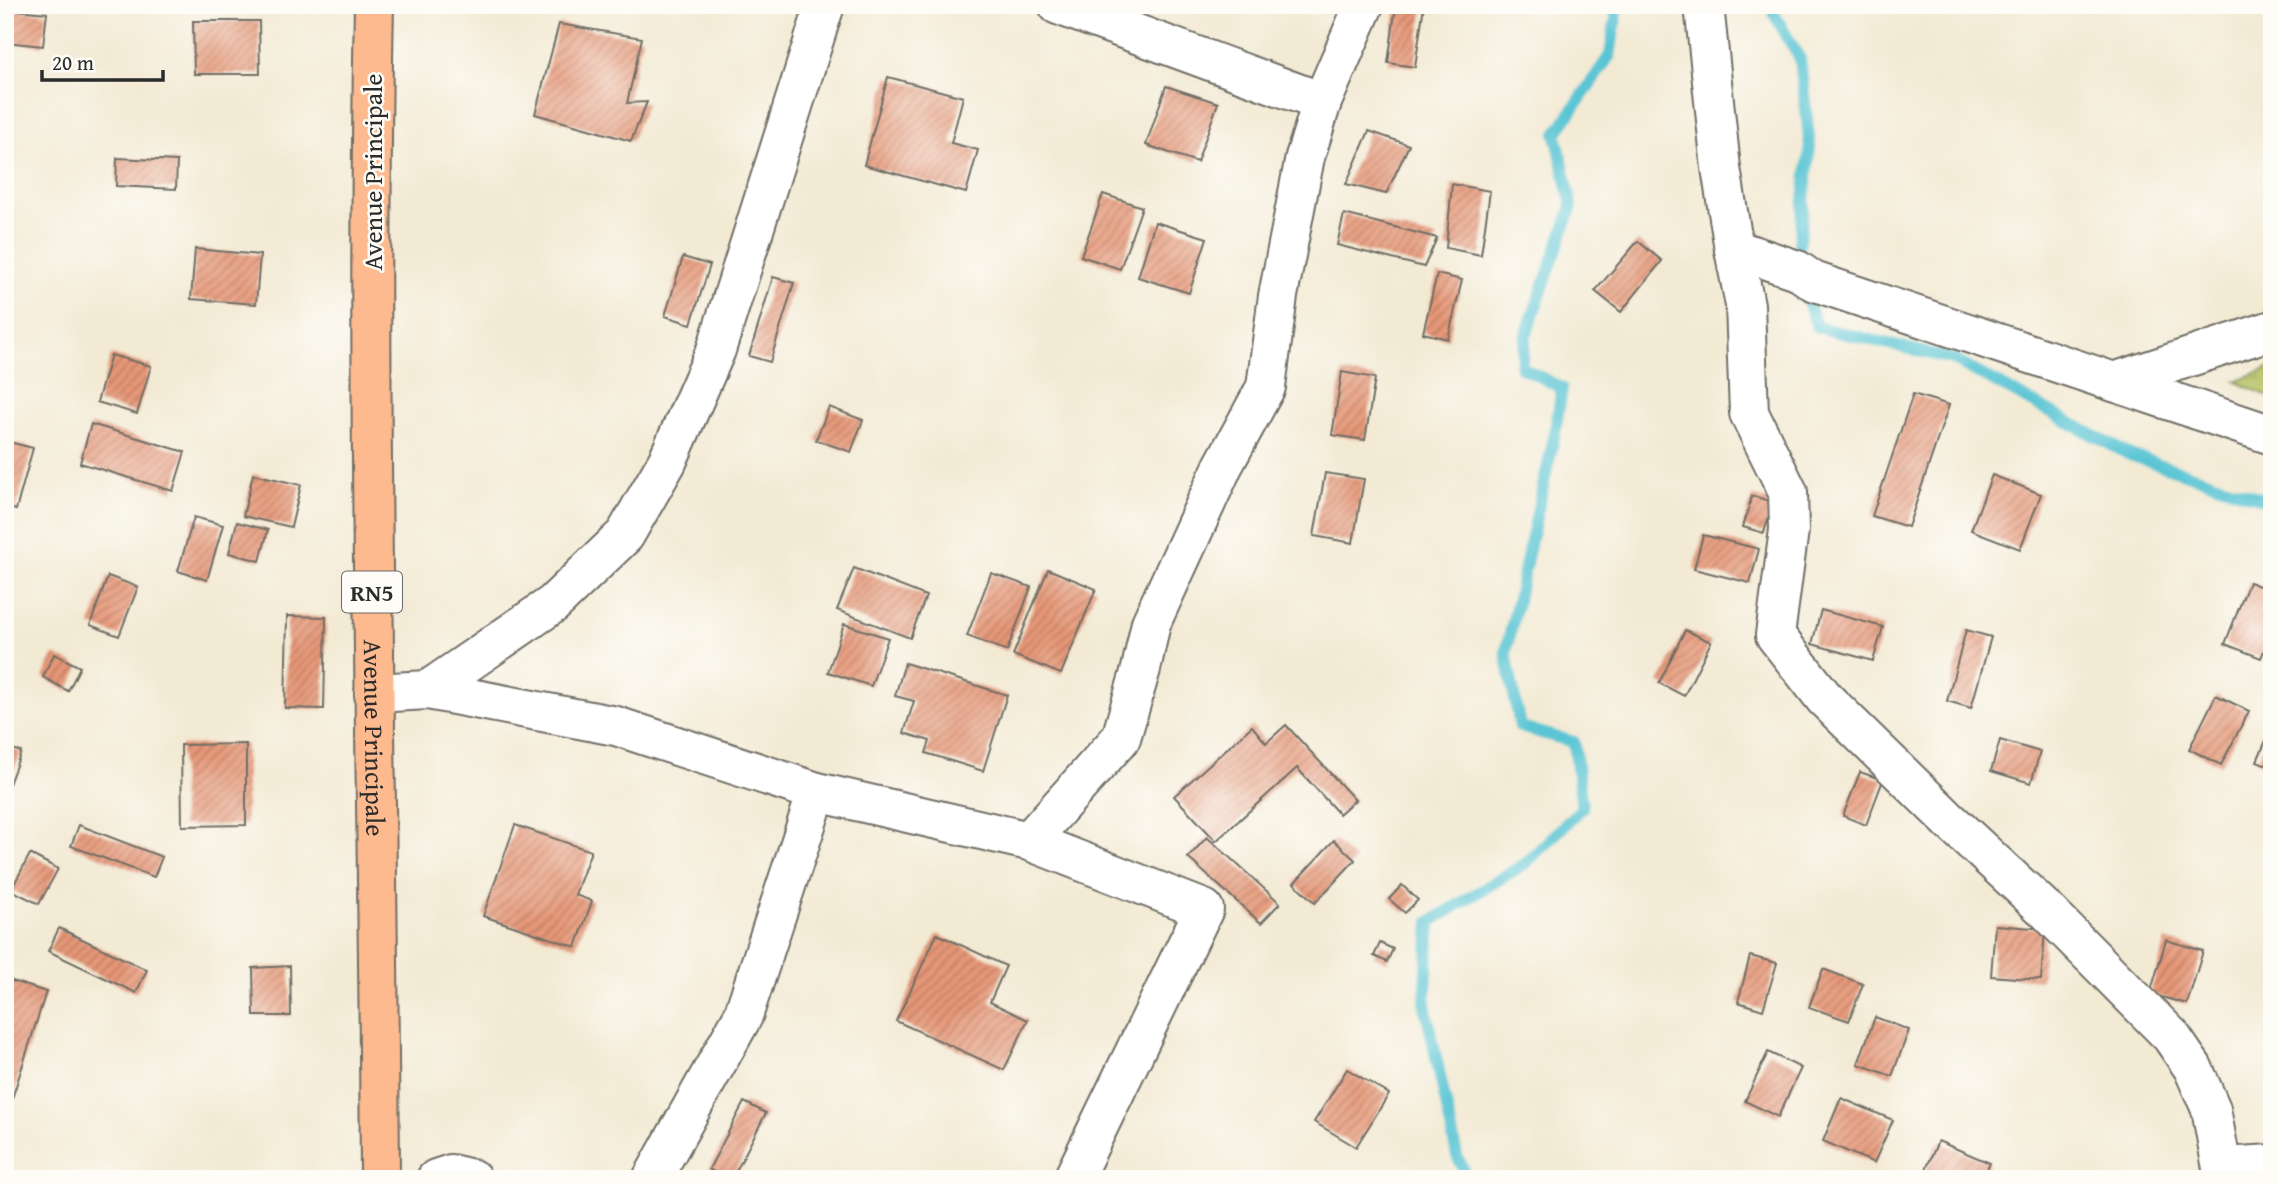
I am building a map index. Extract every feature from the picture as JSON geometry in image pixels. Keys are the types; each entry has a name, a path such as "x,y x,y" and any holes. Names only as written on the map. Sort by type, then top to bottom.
{"highway":[{"name":"Avenue Principale","path":"374,5 371,144 380,1179"}],"street":[{"path":"428,690 553,604 625,535 667,462 716,350 825,5"},
{"path":"1058,5 1322,102"},
{"path":"1029,841 1121,738 1151,623 1223,466 1266,387 1278,296 1305,157 1322,102 1364,5"},
{"path":"1704,5 1721,168 1745,305 1749,413 1788,492 1789,530 1775,635 1825,699 2048,912 2171,1036 2193,1068 2211,1109 2223,1173 2272,1164"},
{"path":"1734,249 1797,270 1821,284 2272,435"},
{"path":"2114,382 2272,330"},
{"path":"374,693 428,690 616,726 817,792 1029,841 1204,909 1073,1179"},
{"path":"652,1179 743,1016 817,792"},
{"path":"436,1179 451,1174 472,1179"}],"green space":[{"path":"2272,367 2272,398 2235,381"}],"building":[{"path":"1396,5 1424,5 1415,67 1388,63"},
{"path":"5,9 47,13 43,46 5,42"},
{"path":"193,21 259,21 260,74 194,74"},
{"path":"559,24 642,38 627,103 647,102 631,141 535,114"},
{"path":"888,77 963,97 951,143 978,150 966,193 864,165"},
{"path":"1166,86 1218,103 1197,162 1146,145"},
{"path":"1369,131 1409,145 1386,194 1346,184"},
{"path":"117,158 177,161 176,189 116,186"},
{"path":"1452,184 1490,191 1481,255 1446,248"},
{"path":"1103,194 1142,207 1120,269 1081,256"},
{"path":"1344,214 1437,238 1424,267 1337,245"},
{"path":"1155,222 1207,238 1189,293 1138,277"},
{"path":"1638,241 1662,261 1621,312 1595,291"},
{"path":"195,249 260,255 256,304 191,299"},
{"path":"683,257 710,265 691,324 665,316"},
{"path":"1437,274 1462,280 1448,339 1423,333"},
{"path":"773,277 794,283 770,362 749,356"},
{"path":"111,355 151,366 137,414 97,402"},
{"path":"1342,372 1375,378 1365,440 1332,435"},
{"path":"1913,394 1949,405 1908,527 1872,516"},
{"path":"829,407 863,420 851,452 816,440"},
{"path":"91,424 185,452 173,491 80,463"},
{"path":"5,441 33,448 16,510 5,507"},
{"path":"1325,473 1364,479 1353,543 1314,536"},
{"path":"253,474 301,485 291,527 243,516"},
{"path":"1992,475 2041,494 2020,549 1971,530"},
{"path":"1752,496 1773,502 1764,533 1743,527"},
{"path":"194,517 223,525 207,580 178,571"},
{"path":"237,522 268,530 260,561 229,553"},
{"path":"1703,535 1759,549 1750,583 1694,569"},
{"path":"854,568 926,596 910,638 837,610"},
{"path":"1048,569 1096,589 1061,674 1013,655"},
{"path":"991,573 1031,587 1007,651 967,636"},
{"path":"108,576 138,587 119,636 90,625"},
{"path":"2249,582 2272,591 2272,631 2261,658 2225,644"},
{"path":"1821,610 1883,627 1873,661 1812,644"},
{"path":"287,616 326,617 324,709 285,708"},
{"path":"844,624 888,638 871,686 828,672"},
{"path":"1685,630 1711,642 1684,696 1659,683"},
{"path":"1966,630 1991,637 1971,708 1947,701"},
{"path":"54,654 80,667 68,691 43,677"},
{"path":"905,663 1007,695 983,771 926,753 930,741 904,733 914,701 895,696"},
{"path":"2216,695 2249,711 2221,765 2189,749"},
{"path":"1286,725 1355,800 1339,814 1297,768 1216,841 1174,796 1252,726 1266,743"},
{"path":"2272,727 2272,767 2257,761"},
{"path":"2000,740 2040,752 2031,783 1991,771"},
{"path":"246,744 246,825 182,826 181,745"},
{"path":"5,746 21,752 9,784 5,783"},
{"path":"1860,772 1883,780 1866,825 1843,816"},
{"path":"79,825 162,857 154,877 71,846"},
{"path":"515,825 591,851 575,895 592,901 576,947 483,916"},
{"path":"1207,837 1280,903 1261,923 1188,858"},
{"path":"1334,840 1355,860 1315,903 1294,883"},
{"path":"30,854 58,869 39,904 11,890"},
{"path":"1402,885 1418,900 1405,913 1389,899"},
{"path":"1995,925 2045,929 2041,980 1991,976"},
{"path":"59,928 147,970 136,993 48,951"},
{"path":"937,934 1006,966 990,1002 1028,1020 1004,1070 896,1021"},
{"path":"2166,940 2203,951 2187,1004 2150,994"},
{"path":"1380,943 1393,949 1387,962 1374,956"},
{"path":"1750,956 1777,963 1763,1010 1738,1002"},
{"path":"290,966 291,1016 254,1016 253,968"},
{"path":"1823,969 1863,984 1849,1021 1809,1007"},
{"path":"9,980 46,992 9,1108 5,1107 5,993"},
{"path":"1875,1017 1909,1030 1892,1076 1858,1064"},
{"path":"1768,1052 1801,1068 1778,1117 1745,1101"},
{"path":"1347,1069 1389,1094 1356,1147 1314,1122"},
{"path":"1841,1098 1893,1120 1874,1163 1823,1141"},
{"path":"744,1102 766,1113 732,1179 727,1179 709,1169"},
{"path":"1938,1141 1990,1163 1983,1179 1922,1179"}],"waterway":[{"path":"1468,1179 1457,1156 1425,1005 1430,922 1526,863 1582,808 1574,742 1520,727 1506,652 1555,433 1562,388 1521,367 1526,335 1572,206 1556,134 1610,55 1618,5"},
{"path":"1769,5 1800,59 1810,146 1797,264"},
{"path":"1802,285 1817,327 1952,359 2130,455 2272,502"}]}
